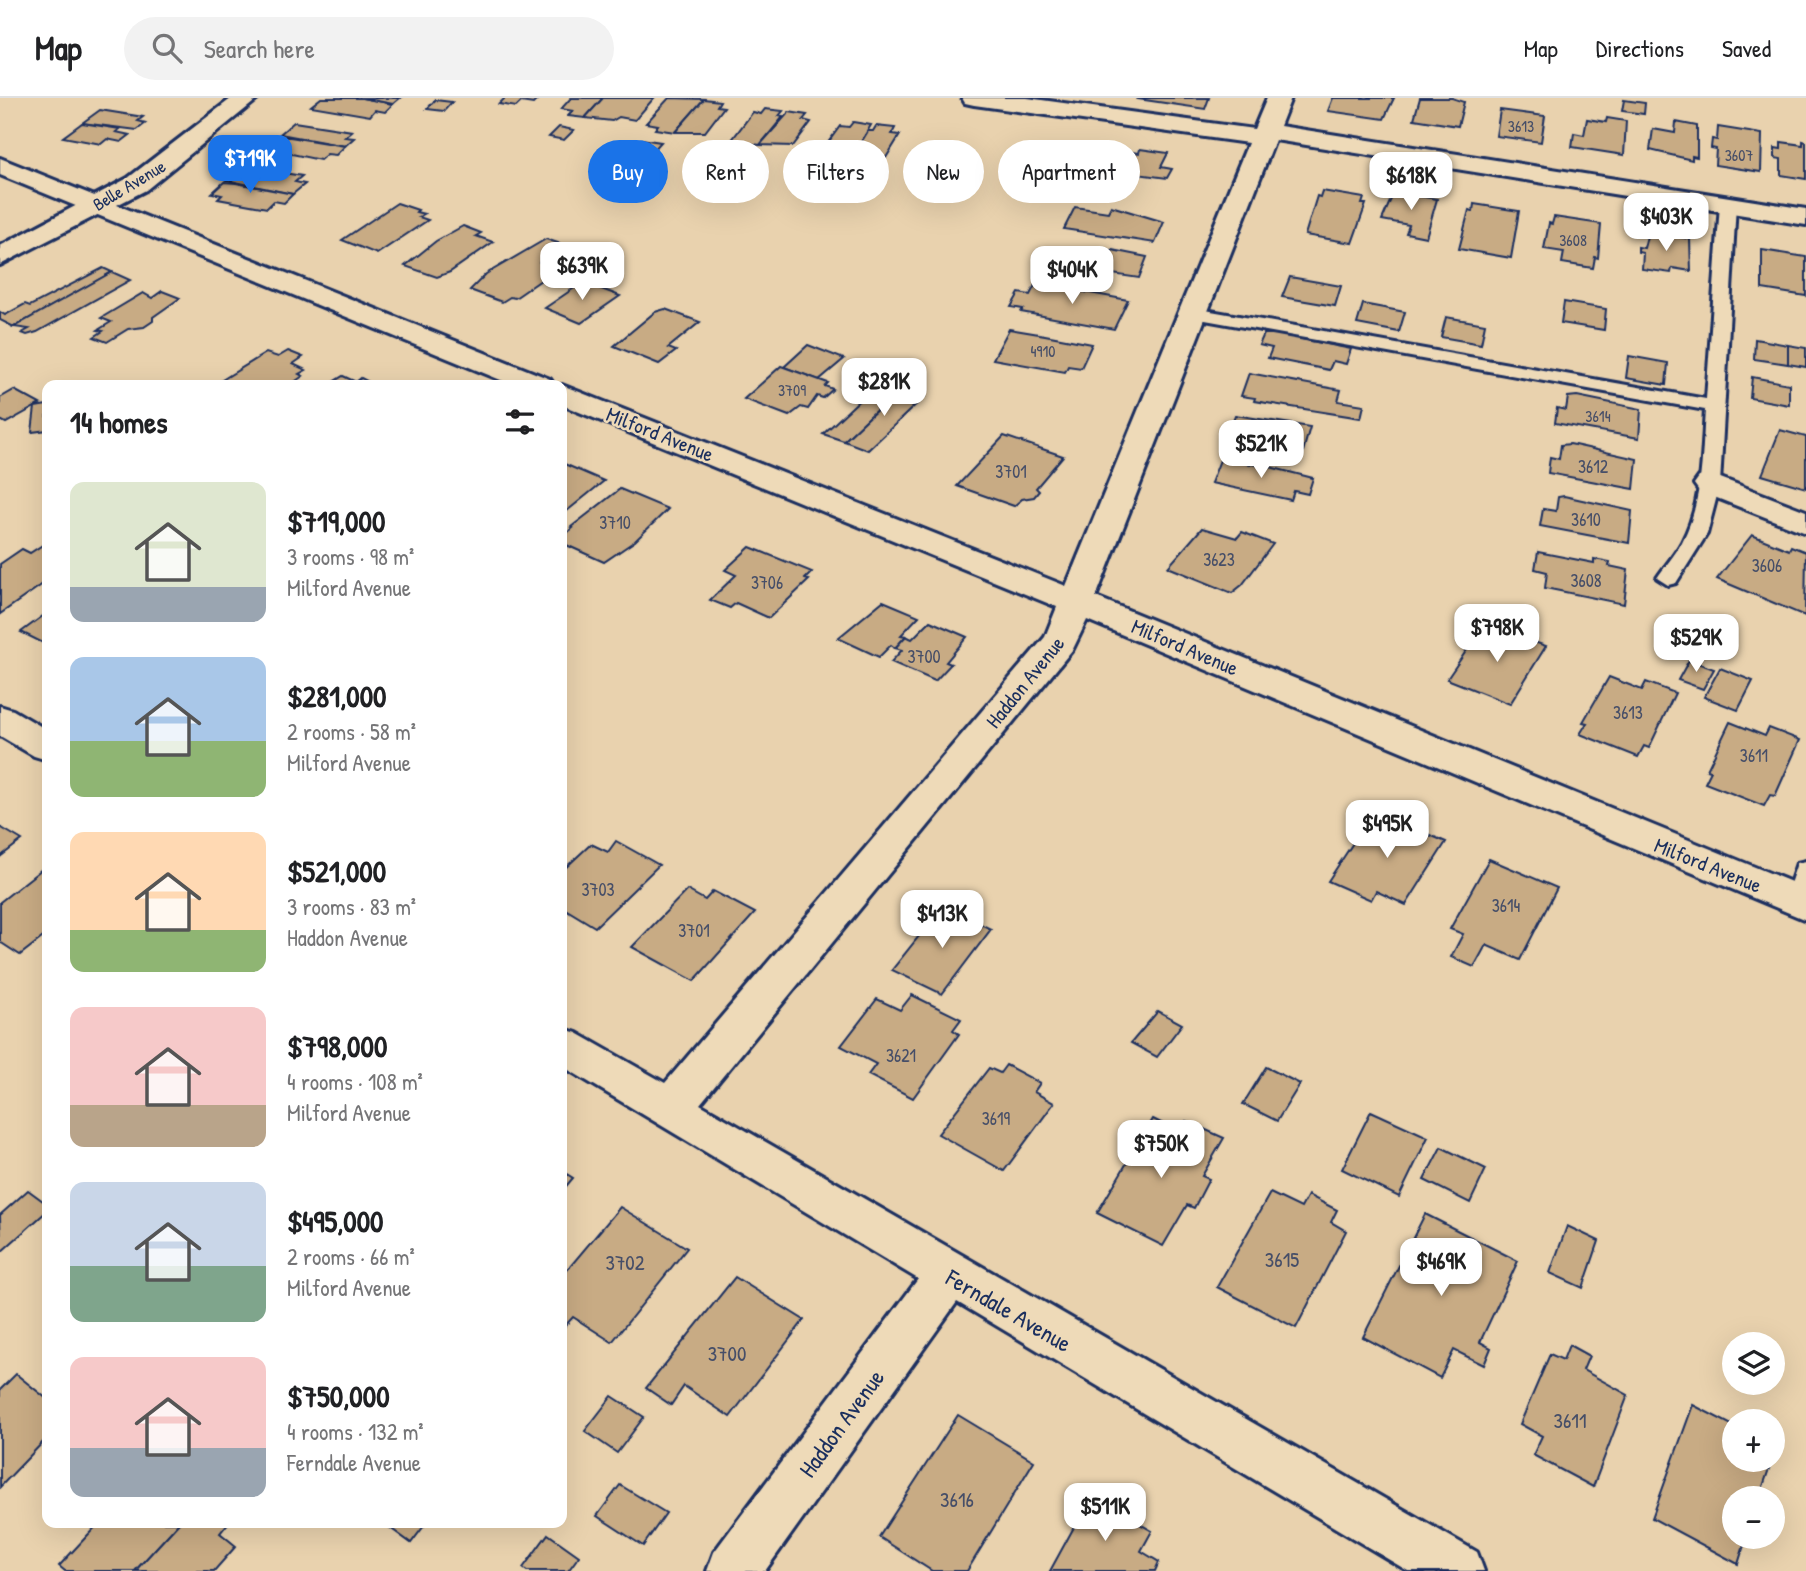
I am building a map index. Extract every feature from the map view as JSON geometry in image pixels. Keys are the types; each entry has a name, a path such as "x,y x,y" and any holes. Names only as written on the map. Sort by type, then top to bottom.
{"street":[{"name":"Belle Avenue","path":"0,257 163,167 247,98"},
{"path":"974,98 1265,134 1806,217"},
{"name":"Haddon Avenue","path":"670,1108 1061,641 1279,98"},
{"path":"0,166 528,380"},
{"name":"Milford Avenue","path":"567,396 1803,892"},
{"path":"1710,484 1806,523"},
{"path":"0,719 42,744"},
{"name":"Ferndale Avenue","path":"567,1048 949,1275 1458,1571"},
{"name":"Haddon Avenue","path":"733,1571 949,1275"}],"lane":[{"path":"1668,578 1688,553 1701,526 1710,484 1728,204"},
{"path":"1194,313 1714,406"}],"building":[{"path":"321,98 362,98 393,104 385,112 375,110 370,116 311,106"},
{"path":"362,98 400,98 393,104"},
{"path":"505,98 539,98 533,104 521,102 516,107 499,104"},
{"path":"571,98 603,98 585,118 568,116 573,111 561,109"},
{"path":"603,98 654,98 635,120 619,117 612,121 585,118"},
{"path":"669,98 704,99 675,132 655,129 658,125 646,123"},
{"path":"1139,98 1209,98 1205,109 1138,99"},
{"path":"1333,98 1394,98 1384,119 1328,111"},
{"path":"1420,98 1452,98 1464,102 1458,126 1414,119"},
{"path":"704,99 720,101 717,106 724,107 705,132 675,132"},
{"path":"435,100 452,102 444,111 427,109"},
{"path":"1624,100 1645,103 1644,114 1622,111"},
{"path":"765,109 783,111 779,116 783,117 764,140 732,140 753,112 761,114"},
{"path":"100,110 143,117 138,121 146,123 137,130 82,123"},
{"path":"1500,110 1545,116 1541,142 1496,136"},
{"path":"789,112 807,115 803,120 811,122 798,140 783,140 783,146 769,145 769,140 764,140"},
{"path":"1607,118 1626,121 1624,155 1572,147 1574,133 1584,135 1587,119 1606,122"},
{"path":"294,122 352,131 345,137 354,138 345,146 280,134"},
{"path":"853,122 871,125 862,140 830,140 840,126 849,127"},
{"path":"1676,122 1697,126 1697,157 1692,156 1692,160 1650,150 1653,129 1675,133"},
{"path":"82,123 120,129 116,132 130,135 121,142 107,139 101,144 63,137"},
{"path":"876,126 895,128 892,134 900,135 889,153 889,140 863,140 868,131 873,131"},
{"path":"559,127 574,130 564,140 549,137"},
{"path":"1718,127 1762,134 1761,172 1715,165 1716,149 1711,148 1712,139 1717,140"},
{"path":"277,137 345,146 336,155 327,154 320,160 263,148"},
{"path":"1803,141 1806,142 1806,179 1781,175 1781,159 1775,158 1775,148 1781,149 1781,142 1803,145"},
{"path":"1140,149 1168,153 1161,167 1172,169 1167,178 1140,174"},
{"path":"253,168 302,176 295,182 305,184 293,194 226,180 239,169 249,171"},
{"path":"224,182 293,194 284,203 274,201 267,208 218,199 222,195 212,193"},
{"path":"1322,191 1364,198 1362,204 1366,204 1352,243 1305,235 1317,196 1320,197"},
{"path":"1394,192 1437,199 1426,237 1406,233 1409,225 1382,220"},
{"path":"397,203 418,210 416,212 424,214 419,217 428,220 377,254 342,240"},
{"path":"1474,204 1519,211 1511,258 1459,249 1469,210 1473,211"},
{"path":"1111,206 1164,222 1155,243 1064,229 1075,207 1108,212"},
{"path":"1554,217 1601,224 1598,258 1595,257 1593,268 1562,263 1564,252 1544,249 1549,223 1552,224"},
{"path":"463,226 481,233 476,236 493,242 450,272 437,277 405,266 436,241"},
{"path":"1648,232 1690,239 1691,271 1672,268 1671,273 1642,269 1643,253 1638,252 1638,247 1644,248"},
{"path":"546,239 564,245 540,262 557,269 515,298 510,297 502,302 470,290 486,274"},
{"path":"1112,250 1147,257 1139,278 1085,270 1094,251 1110,254"},
{"path":"1762,250 1806,257 1806,296 1762,289"},
{"path":"103,268 112,272 14,327 0,320 0,312 5,315 25,304 30,306"},
{"path":"112,272 130,280 37,332 27,335 22,333 29,329 14,327"},
{"path":"1290,277 1341,286 1335,306 1282,297"},
{"path":"583,282 620,296 581,323 545,308"},
{"path":"1036,283 1128,300 1114,329 1021,312 1023,309 1011,307 1019,293 1030,295"},
{"path":"162,291 180,298 153,317 153,321 144,327 128,329 107,342 94,337 103,331 98,330 111,322 101,318 143,293 152,298"},
{"path":"1564,302 1606,309 1604,330 1561,323"},
{"path":"1363,304 1405,312 1399,332 1357,324"},
{"path":"665,309 700,322 668,348 676,351 659,364 614,346 655,312"},
{"path":"1446,317 1485,324 1481,344 1441,337"},
{"path":"1009,329 1092,344 1081,368 1068,366 1065,372 993,359"},
{"path":"1264,334 1277,334 1351,349 1346,364 1333,361 1329,370 1268,358 1272,348 1259,345"},
{"path":"1755,339 1788,345 1788,364 1754,359"},
{"path":"808,345 844,359 819,380 784,367"},
{"path":"1788,345 1806,348 1806,367 1788,364"},
{"path":"288,351 303,357 293,364 306,370 299,374 303,376 297,380 222,380 266,353 278,357"},
{"path":"1629,356 1668,363 1666,385 1626,378"},
{"path":"781,366 828,383 825,386 833,389 823,398 817,396 808,409 801,407 789,416 744,399"},
{"path":"1249,373 1341,390 1338,401 1364,405 1361,418 1254,401 1255,398 1241,396"},
{"path":"343,376 352,380 336,380"},
{"path":"1752,377 1789,384 1789,405 1750,398"},
{"path":"881,380 901,387 844,441 823,434"},
{"path":"901,387 925,396 868,450 844,441"},
{"path":"14,390 40,404 6,423 0,420 0,398"},
{"path":"1577,396 1641,409 1639,438 1555,423 1557,408 1566,410 1568,397"},
{"path":"42,406 42,431 32,432 35,407"},
{"path":"1235,415 1310,427 1302,455 1238,441 1239,438 1227,436"},
{"path":"1780,430 1806,437 1806,488 1762,475"},
{"path":"1004,436 1063,456 1036,488 1039,491 1034,497 1022,499 1014,506 957,486"},
{"path":"1570,444 1637,459 1634,489 1548,473 1550,457 1559,459 1561,445"},
{"path":"1220,460 1266,466 1313,478 1308,494 1294,491 1291,500 1211,483"},
{"path":"567,465 604,481 567,511"},
{"path":"620,489 668,509 635,541 604,562 567,545 567,533 573,528 571,527"},
{"path":"1558,497 1632,511 1629,543 1540,526 1543,509 1556,511"},
{"path":"1202,528 1237,538 1242,532 1273,544 1242,585 1232,593 1168,567"},
{"path":"1752,535 1789,550 1791,546 1806,552 1805,616 1717,579"},
{"path":"42,545 42,585 0,614 0,564 22,549 30,553"},
{"path":"750,547 812,572 805,579 809,580 769,618 736,603 730,608 710,600 736,575 725,570"},
{"path":"1538,552 1594,563 1594,559 1610,562 1609,566 1628,570 1624,604 1545,588 1547,572 1535,569"},
{"path":"883,601 919,616 901,635 906,636 895,648 891,645 879,657 838,638"},
{"path":"42,617 42,642 21,632"},
{"path":"930,621 967,637 946,662 951,664 935,681 891,662 902,650 895,648 906,636 912,639"},
{"path":"1484,625 1546,646 1510,704 1447,679"},
{"path":"1689,660 1714,669 1703,689 1678,680"},
{"path":"1720,668 1753,681 1738,710 1704,697"},
{"path":"1609,677 1642,690 1646,682 1675,693 1649,748 1644,746 1638,757 1580,734 1587,723 1583,722"},
{"path":"1730,722 1765,736 1769,728 1800,740 1775,796 1770,795 1764,806 1705,783 1711,771 1707,770"},
{"path":"1374,811 1446,842 1406,905 1376,891 1371,900 1328,881"},
{"path":"0,827 22,840 0,857"},
{"path":"616,841 659,865 595,927 567,910 567,866 591,844 608,852"},
{"path":"1489,859 1557,888 1520,960 1486,945 1474,967 1451,957 1463,934 1450,929"},
{"path":"42,869 42,938 20,955 0,942 0,902"},
{"path":"687,890 705,900 713,891 755,913 694,981 632,947"},
{"path":"943,906 991,929 942,994 892,970"},
{"path":"912,995 961,1019 953,1030 959,1034 913,1098 868,1075 876,1064 841,1046 877,999 900,1010"},
{"path":"1158,1011 1182,1024 1157,1057 1131,1043"},
{"path":"1006,1065 1040,1083 1034,1092 1054,1103 1004,1171 938,1134 989,1068 1000,1073"},
{"path":"1266,1067 1300,1084 1277,1121 1243,1104"},
{"path":"1371,1111 1428,1137 1399,1197 1342,1169"},
{"path":"1153,1119 1179,1132 1186,1121 1224,1138 1202,1176 1209,1179 1194,1208 1187,1205 1163,1246 1097,1213"},
{"path":"1441,1147 1486,1169 1470,1203 1424,1180"},
{"path":"567,1174 573,1178 567,1185"},
{"path":"28,1190 42,1200 42,1215 1,1252 0,1215"},
{"path":"1270,1193 1301,1208 1308,1195 1337,1210 1331,1222 1346,1231 1296,1328 1217,1287"},
{"path":"620,1207 687,1248 612,1342 573,1317 567,1324 567,1270"},
{"path":"1425,1214 1518,1261 1480,1342 1491,1348 1484,1365 1454,1350 1440,1378 1363,1337"},
{"path":"1567,1226 1599,1241 1583,1288 1550,1273"},
{"path":"735,1277 804,1320 730,1417 684,1386 671,1405 646,1388"},
{"path":"1569,1345 1589,1356 1583,1370 1628,1395 1593,1487 1533,1455 1542,1436 1520,1424 1550,1354 1563,1360"},
{"path":"16,1374 42,1395 42,1443 0,1487 0,1390"},
{"path":"612,1396 644,1417 617,1453 585,1431"},
{"path":"1693,1405 1722,1420 1722,1472 1768,1472 1763,1486 1722,1486 1722,1549 1743,1549 1738,1564 1652,1518"},
{"path":"958,1415 1034,1461 967,1571 932,1571 879,1537"},
{"path":"620,1485 666,1513 643,1546 597,1516"},
{"path":"1091,1496 1152,1531 1141,1551 1159,1562 1155,1571 1050,1571"},
{"path":"94,1528 174,1528 135,1571 65,1571 59,1566"},
{"path":"174,1528 224,1528 220,1533 236,1546 214,1571 135,1571"},
{"path":"390,1528 422,1528 411,1543"},
{"path":"548,1534 579,1556 568,1571 527,1571 523,1568"}]}
